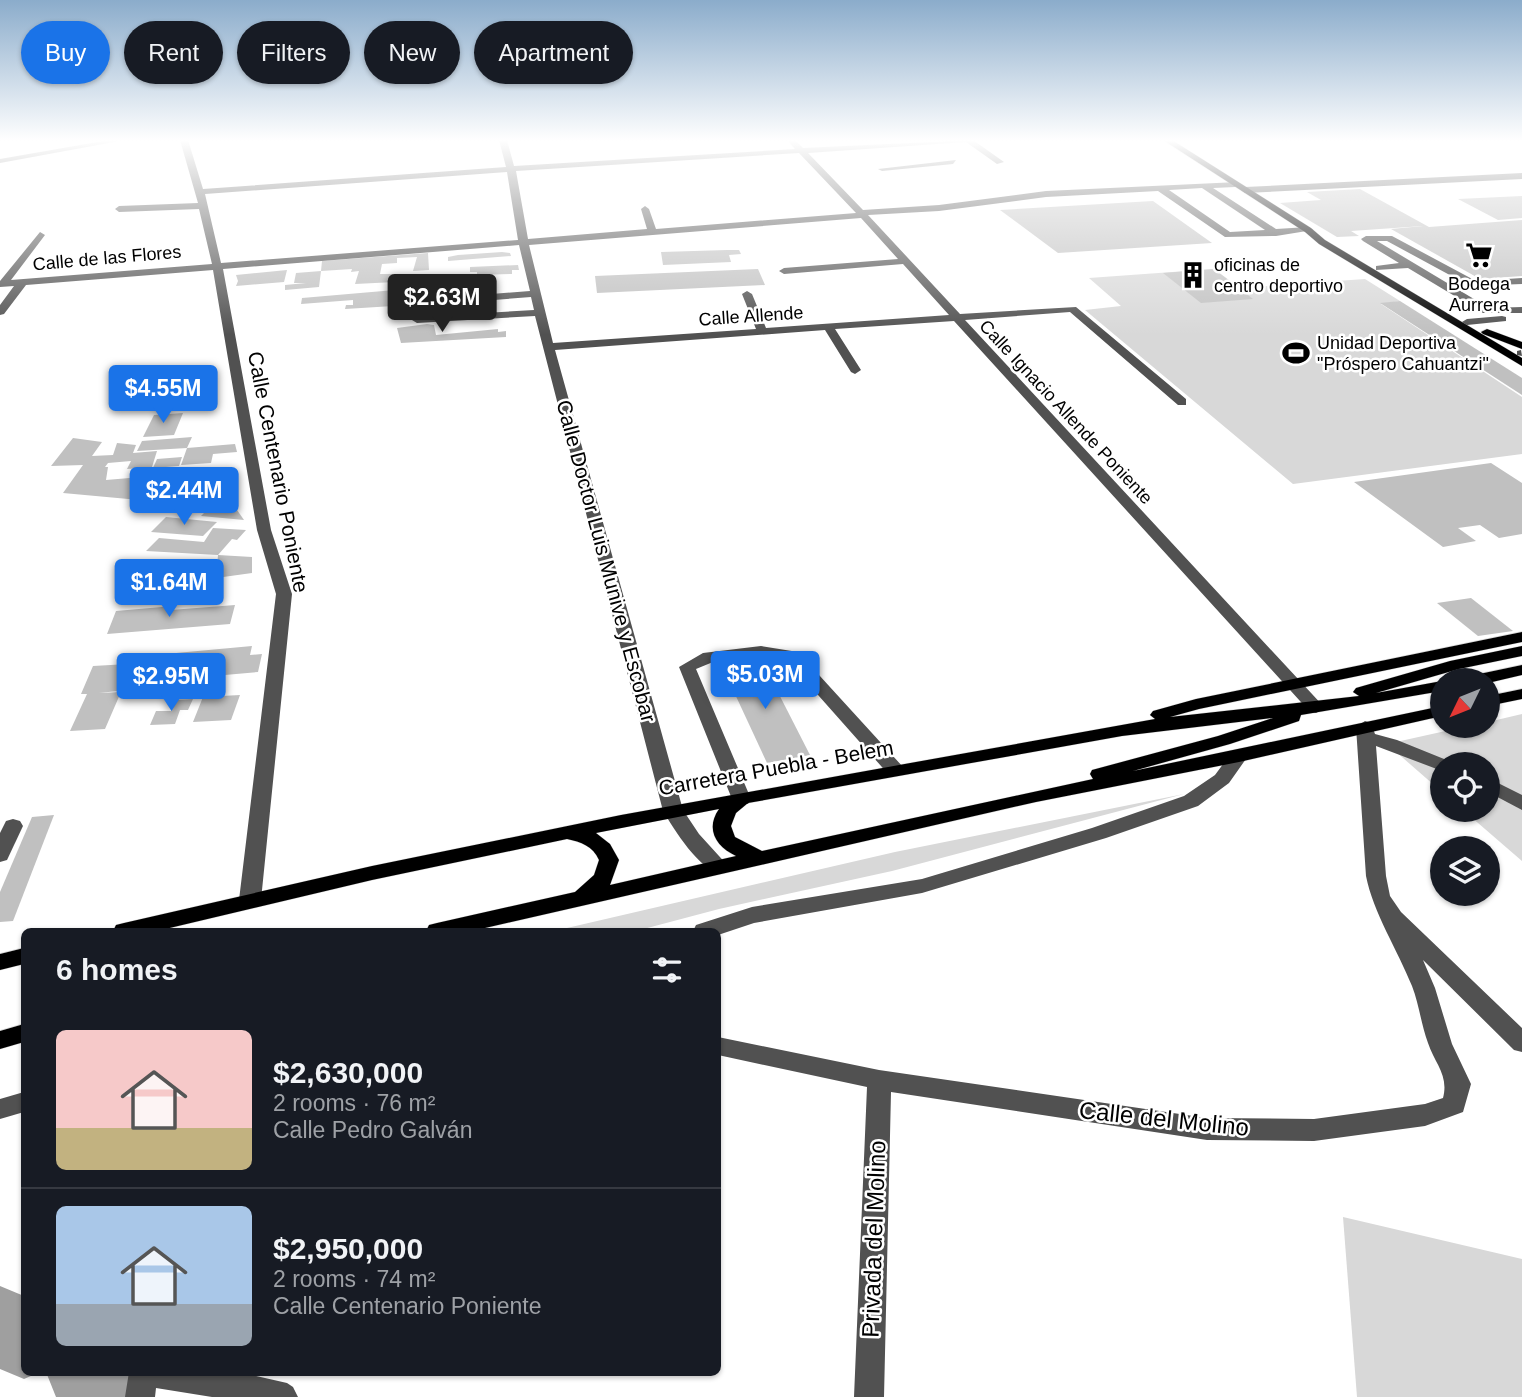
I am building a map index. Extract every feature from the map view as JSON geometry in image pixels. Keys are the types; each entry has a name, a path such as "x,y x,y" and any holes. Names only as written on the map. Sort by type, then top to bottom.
{"main road":[{"path":"1269,205 1322,242 1521,356"},
{"path":"1308,230 1322,235 1478,320 1521,356"},
{"path":"1122,730 1196,704 1522,637"},
{"path":"1036,796 1130,764 1224,740 1413,676 1522,650"},
{"path":"1500,675 1522,670"},
{"name":"Carretera Puebla - Belem","path":"136,928 250,900 673,811 1122,730 1218,716 1316,708 1430,688"},
{"path":"1500,699 1522,694"},
{"path":"450,928 1036,796 1366,733 1430,714"},
{"path":"741,799 724,813 721,832 725,841 735,849 761,857"},
{"path":"559,833 588,836 599,843 609,860 608,870 595,888 569,900"},
{"path":"0,962 21,957"},
{"path":"0,1040 21,1034"}],"street":[{"path":"119,209 150,205"},
{"name":"Calle Centenario Poniente","path":"202,205 264,530 284,594 250,900"},
{"name":"Calle Doctor Luis Munive y Escobar","path":"517,205 548,346 673,811 692,839 719,867"},
{"name":"Calle Ignacio Allende Poniente","path":"853,205 1316,708"},
{"name":"Calle de las Flores","path":"1,284 960,205"},
{"path":"1185,205 1228,235 1308,230"},
{"path":"1234,205 1276,233"},
{"path":"645,209 652,230"},
{"path":"1,284 40,235"},
{"path":"1522,281 1474,284 1389,238 1366,239 1409,265 1478,320 1522,317"},
{"path":"784,271 905,261"},
{"path":"1380,268 1409,265"},
{"path":"0,312 22,283"},
{"path":"429,302 535,294"},
{"path":"747,294 763,333"},
{"name":"Calle Allende","path":"548,346 763,333 1072,309 1182,402"},
{"path":"1478,320 1522,310"},
{"path":"417,320 540,313"},
{"path":"829,328 855,370"},
{"path":"741,799 687,667 709,657 761,651 792,656 896,771"},
{"path":"1430,760 1366,733 1376,876 1380,896 1393,918 1522,1042"},
{"path":"713,928 752,915 922,886 1099,833 1191,802 1222,779 1239,756"},
{"path":"1500,791 1522,804"},
{"path":"0,855 13,826"},
{"name":"Calle del Molino","path":"721,1047 879,1080 1207,1129 1314,1130 1425,1115 1454,1105 1459,1084 1440,1044 1424,988 1393,918"},
{"name":"Privada del Molino","path":"869,1397 879,1080"},
{"path":"0,1109 21,1103"},
{"path":"140,1397 143,1376"},
{"path":"174,1376 277,1393 283,1397"}],"shaded area":[{"name":"Unidad Deportiva \"Próspero Cahuantzi\"","path":"1214,269 1240,288 1365,279 1400,301 1381,304 1522,397 1522,454 1293,484 1085,310 1121,306 1089,278"},
{"path":"1522,714 1522,861 1500,842 1500,836 1493,836 1477,822 1500,822 1500,752 1430,752 1430,782 1387,744 1430,734 1430,738 1500,738 1500,719"},
{"path":"1184,794 892,871 719,909 647,928 567,928 895,852"},
{"path":"1343,1217 1522,1259 1522,1397 1357,1397"}],"building":[{"path":"1082,205 1159,205 1212,243 1058,253 1000,210"},
{"name":"Bodega Aurrera","path":"1284,205 1389,205 1429,227 1522,220 1522,276 1480,279 1391,229 1423,226 1351,231 1359,236 1337,237"},
{"path":"1470,205 1522,205 1522,218 1498,220"},
{"path":"739,250 741,254 729,255 731,262 663,265 661,252"},
{"path":"428,253 429,270 413,271 417,257 397,258 397,263 382,264 380,274 396,274 395,282 355,284 359,271 321,271 322,261"},
{"path":"510,253 511,256 448,261 448,257 458,255"},
{"path":"518,265 519,270 512,270 512,274 477,275 477,272 470,272 470,267"},
{"path":"758,269 765,285 597,293 595,276"},
{"path":"1214,269 1253,299 1201,303 1163,273"},
{"path":"287,270 284,282 236,286 236,275"},
{"path":"321,271 319,287 285,290 285,285 306,283 294,283 296,273"},
{"path":"470,279 471,290 463,297 395,302 394,298 393,306 345,309 346,305 353,305 353,300 301,304 302,298 395,290 396,284"},
{"path":"1400,301 1522,378 1522,395 1380,303"},
{"path":"434,325 436,335 498,329 498,332 506,331 506,337 401,343 397,328"},
{"path":"183,413 174,435 143,437 154,415"},
{"path":"192,437 187,448 137,451 142,441"},
{"path":"73,438 102,442 92,456 113,455 117,443 136,445 133,453 157,451 152,467 127,469 131,461 108,463 105,467 108,467 106,480 177,474 165,495 183,499 178,508 157,509 161,502 63,493 83,465 51,466"},
{"path":"235,444 237,452 213,454 211,463 181,465 187,448"},
{"path":"182,457 179,466 153,468 157,459"},
{"path":"1491,463 1522,483 1522,534 1499,538 1480,525 1458,528 1476,541 1443,547 1354,482"},
{"path":"230,467 237,496 211,501 206,478 219,475 217,469"},
{"path":"212,505 235,507 244,520 201,516"},
{"path":"166,517 217,522 203,536 151,532"},
{"path":"213,528 246,530 237,540 232,539 218,555 146,551 159,538 204,542"},
{"path":"218,555 252,557 252,573 216,578"},
{"path":"1471,598 1513,631 1478,636 1437,603"},
{"path":"235,605 230,624 107,634 116,611 173,606 171,610"},
{"path":"252,646 250,655 262,654 258,672 168,680 176,653"},
{"path":"760,657 810,755 767,763 721,664"},
{"path":"128,664 118,691 99,693 121,692 105,729 70,731 87,694 81,694 93,666"},
{"path":"240,695 231,720 193,722 203,697"},
{"path":"193,699 188,710 180,710 175,724 150,725 156,711 171,711 175,700"},
{"path":"54,815 13,921 0,922 0,892 32,817"}],"waterway":[{"path":"0,1325 21,1337"},
{"path":"95,1376 104,1381"}],"place":[{"name":"Bodega Aurrera","path":"1479,255"},
{"name":"oficinas de centro deportivo","path":"1193,275"},
{"name":"Unidad Deportiva \"Próspero Cahuantzi\"","path":"1296,353"}]}
